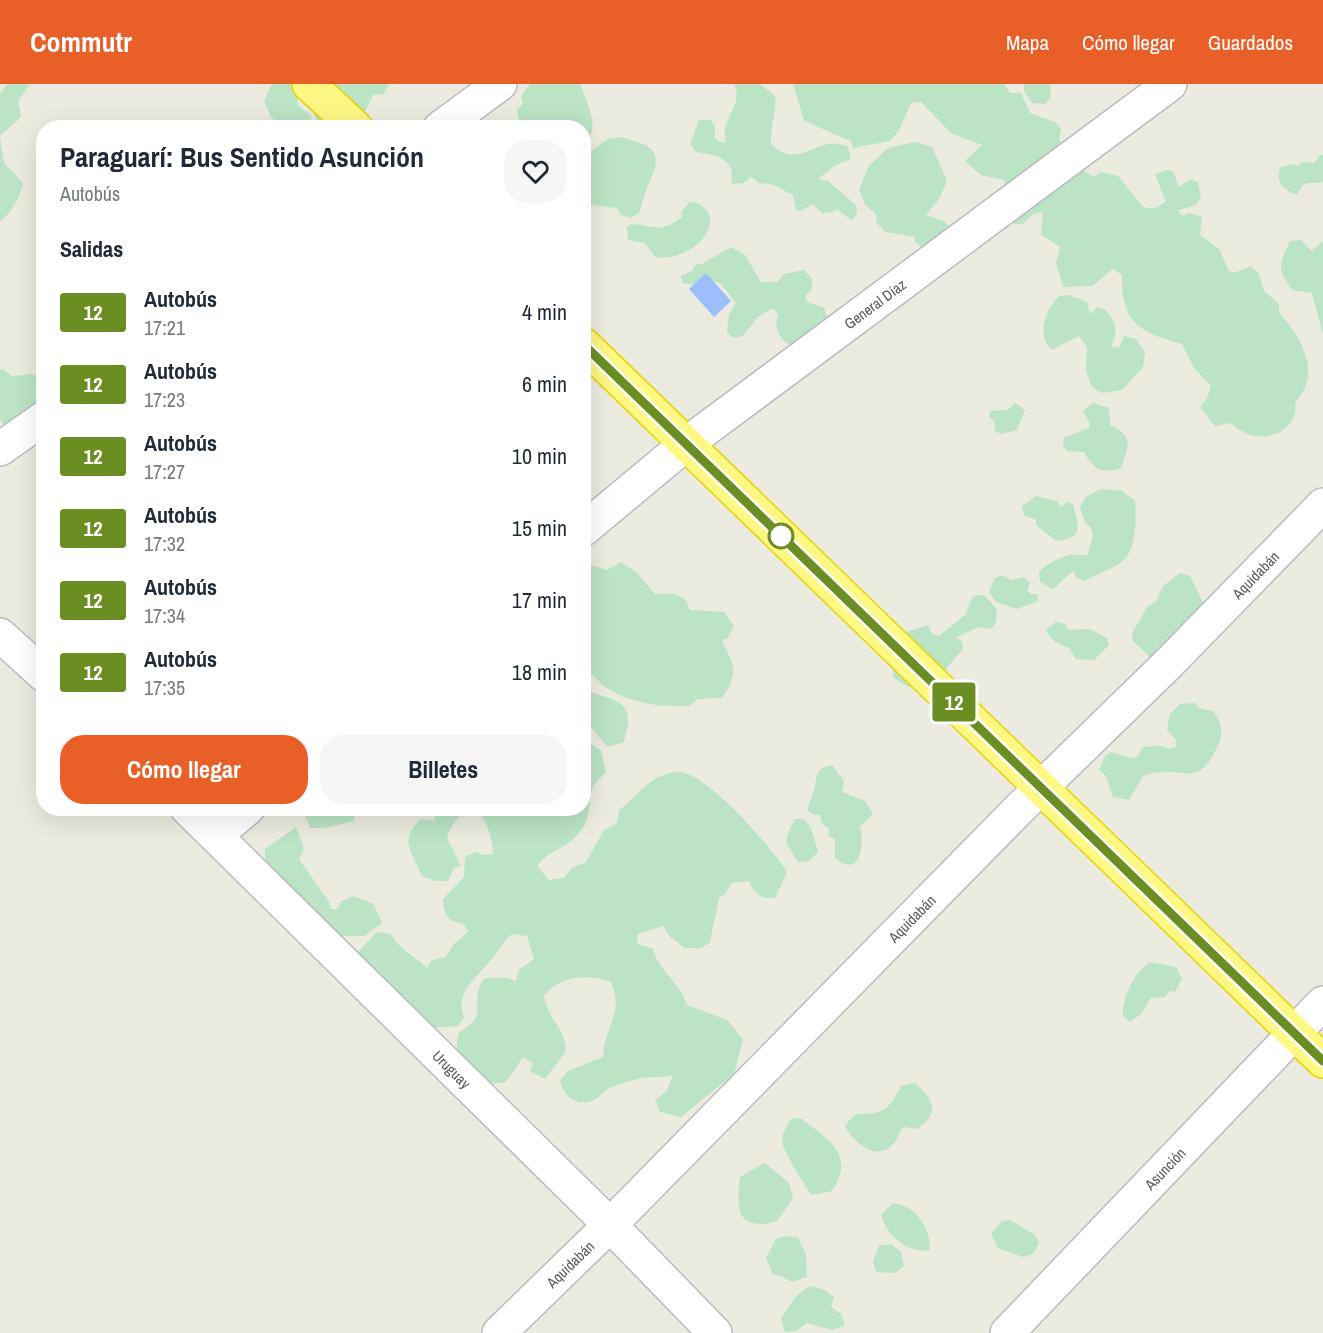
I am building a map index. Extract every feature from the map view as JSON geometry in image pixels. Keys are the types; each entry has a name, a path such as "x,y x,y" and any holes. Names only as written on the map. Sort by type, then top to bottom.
{"highway":[{"path":"309,84 347,120"},
{"path":"591,352 1296,1032 1323,1061"}],"street":[{"path":"451,120 500,84"},
{"name":"General Díaz","path":"591,523 686,444 1170,84"},
{"path":"0,449 36,424"},
{"name":"Aquidabán","path":"500,1333 610,1225 1041,787 1169,663 1323,505"},
{"path":"0,635 36,668"},
{"name":"Uruguay","path":"196,816 610,1225 715,1333"},
{"path":"216,835 239,816"},
{"name":"Asunción","path":"1007,1333 1323,1003"}],"green space":[{"path":"7,84 30,84 18,101 21,117 0,136 0,94"},
{"path":"272,84 296,84 298,106 311,115 311,120 275,120 264,101"},
{"path":"313,84 389,84 384,94 373,95 363,116 358,120 317,120 307,98"},
{"path":"530,84 580,84 591,115 592,131 591,134 591,120 519,120 517,109 523,104 521,97"},
{"path":"734,84 760,84 775,96 771,144 781,152 791,155 800,154 827,144 848,147 851,159 836,165 818,179 828,181 856,205 857,213 852,221 837,209 833,212 822,213 813,204 800,211 796,210 793,195 771,184 759,183 751,177 743,183 732,184 731,169 724,160 696,152 690,144 699,120 711,120 715,127 715,138 719,142 726,142 725,127 737,95"},
{"path":"793,84 1004,84 1010,93 1021,93 1030,113 1055,122 1061,129 1059,139 1064,146 1007,192 1004,180 981,175 965,161 982,145 951,133 921,102 911,103 898,132 890,141 853,148 851,141 804,121"},
{"path":"1024,84 1050,84 1051,97 1045,104 1032,103 1024,91"},
{"path":"0,137 4,163 23,183 15,204 0,222"},
{"path":"620,137 644,145 654,153 656,160 639,213 630,218 621,215 617,208 591,203 591,151 608,139"},
{"path":"915,142 932,147 947,181 939,199 926,215 944,221 950,228 923,248 915,242 915,237 885,232 877,223 876,214 865,205 859,189 869,166 888,148"},
{"path":"1320,155 1323,155 1323,182 1305,184 1297,195 1282,185 1279,178 1280,168 1291,164 1299,166 1302,162 1314,163"},
{"path":"1080,168 1094,177 1101,172 1118,176 1143,207 1153,209 1166,202 1155,174 1167,170 1174,172 1178,187 1191,179 1198,182 1201,198 1194,206 1178,210 1182,216 1190,213 1202,217 1200,235 1220,250 1228,270 1234,273 1251,266 1259,274 1264,291 1279,304 1279,312 1295,333 1306,356 1307,379 1295,403 1293,418 1284,429 1271,435 1255,436 1230,423 1215,426 1200,407 1207,398 1211,386 1195,369 1182,344 1144,330 1129,315 1125,304 1122,275 1113,269 1092,286 1063,287 1056,263 1060,247 1041,235 1043,212 1033,214 1023,224 1015,224 1009,215"},
{"path":"695,202 706,209 710,219 709,228 694,247 669,257 655,257 645,243 628,240 627,227 632,224 658,228 668,226 682,217 681,212 689,203"},
{"path":"1301,240 1311,251 1323,241 1323,335 1312,293 1293,290 1282,271 1282,261 1290,241"},
{"path":"731,247 745,255 761,282 778,282 783,274 804,270 812,279 812,289 805,296 807,302 824,308 827,317 824,326 795,346 786,342 779,335 778,315 773,308 758,317 743,336 733,338 727,332 729,314 736,303 720,283 711,281 699,286 683,283 681,276 692,271 695,265 702,264"},
{"path":"1069,295 1087,302 1090,314 1097,307 1106,310 1115,328 1115,337 1111,346 1119,348 1124,336 1136,339 1145,352 1143,367 1122,390 1103,393 1092,387 1086,371 1087,347 1079,336 1052,350 1047,344 1044,337 1044,322 1050,308 1060,296"},
{"path":"3,369 12,376 31,374 36,376 36,406 5,430 0,418 0,370"},
{"path":"1015,403 1025,410 1017,430 1001,434 995,431 994,421 989,417 990,411 1007,410"},
{"path":"1093,403 1109,408 1110,425 1118,429 1126,438 1128,443 1121,468 1108,471 1098,469 1084,452 1068,451 1063,446 1064,438 1089,428 1090,424 1083,411"},
{"path":"1101,489 1122,491 1135,501 1135,532 1128,555 1119,564 1085,581 1077,578 1073,571 1053,589 1040,582 1041,569 1057,559 1074,554 1088,554 1093,534 1091,527 1085,523 1080,507 1086,497"},
{"path":"1036,496 1057,501 1061,507 1067,502 1073,503 1078,529 1072,537 1056,541 1036,525 1036,520 1024,515 1022,506"},
{"path":"621,562 636,572 655,594 675,594 685,599 690,610 724,612 734,626 728,638 722,640 732,663 733,674 732,681 722,698 698,699 689,706 644,703 612,691 591,674 591,565 607,570"},
{"path":"1180,573 1190,576 1201,599 1209,608 1151,658 1132,640 1133,631 1148,606 1156,602 1163,586"},
{"path":"1003,575 1011,580 1024,577 1030,583 1027,590 1031,594 1037,594 1038,601 1017,609 996,602 989,592 995,578"},
{"path":"984,595 997,609 996,623 991,629 979,627 955,638 962,641 963,649 934,683 916,688 893,677 892,662 907,632 928,625 932,634 939,636 965,615 973,596"},
{"path":"1056,622 1065,624 1068,630 1090,629 1107,638 1109,645 1094,660 1076,659 1069,648 1055,642 1046,630"},
{"path":"591,692 618,702 627,713 628,728 624,742 608,747 591,726"},
{"path":"1195,703 1199,708 1213,711 1220,723 1220,741 1210,760 1202,769 1194,773 1156,772 1143,776 1129,800 1113,797 1106,776 1099,770 1105,756 1111,752 1131,758 1138,756 1142,748 1176,747 1176,740 1167,730 1170,714 1180,704"},
{"path":"591,744 601,751 606,772 593,788 591,795"},
{"path":"832,765 844,781 842,792 865,801 873,814 860,827 861,851 859,858 850,865 835,858 835,839 828,836 829,829 822,824 820,815 814,815 807,810 817,774"},
{"path":"676,772 688,774 703,783 753,829 787,872 775,898 759,895 749,881 731,883 726,893 719,898 710,942 701,948 685,948 670,937 663,926 637,934 638,944 653,949 660,964 679,989 687,1005 727,1020 743,1039 734,1074 681,1117 660,1112 655,1100 666,1092 673,1075 641,1078 621,1084 609,1088 596,1099 588,1102 572,1099 564,1091 560,1080 568,1071 603,1057 616,1003 611,982 584,977 557,984 544,996 549,1012 565,1042 566,1051 545,1079 530,1071 533,1063 523,1057 506,1082 484,1085 462,1061 457,1039 460,1031 475,1020 478,994 485,978 507,978 516,981 518,971 534,959 527,936 512,934 468,986 462,1000 464,1017 458,1026 426,1028 355,955 377,932 391,934 403,949 427,968 432,960 446,957 453,945 469,931 462,923 449,919 444,909 443,899 464,877 465,857 475,852 483,855 493,854 487,826 481,816 587,816 583,827 571,841 548,855 537,866 549,880 564,878 572,868 586,862 604,830 617,823 619,810 650,782"},
{"path":"305,816 354,816 354,821 325,828 310,828"},
{"path":"436,816 460,816 454,822 447,838 461,866 453,869 448,881 435,881 422,876 409,847 410,834 421,819 433,821"},
{"path":"795,819 804,819 811,828 818,852 809,861 798,862 786,842"},
{"path":"296,827 304,849 299,859 329,902 331,909 337,909 342,901 353,896 373,904 382,923 364,936 342,936 322,931 265,869 265,849"},
{"path":"1150,962 1176,967 1182,979 1175,992 1170,990 1165,997 1151,998 1141,1014 1130,1022 1123,1016 1127,993 1139,972"},
{"path":"915,1083 927,1095 932,1112 925,1123 917,1129 904,1127 888,1149 874,1151 867,1148 845,1127 858,1114 872,1114 883,1110 891,1103 901,1086"},
{"path":"792,1118 800,1118 836,1148 841,1167 839,1178 832,1191 812,1195 789,1159 782,1140"},
{"path":"765,1163 789,1183 793,1198 778,1220 756,1224 746,1220 740,1211 738,1198 740,1177"},
{"path":"893,1203 909,1209 921,1219 928,1234 930,1250 922,1251 906,1246 888,1230 881,1215"},
{"path":"1010,1220 1035,1235 1039,1243 1033,1254 1023,1257 998,1248 991,1234 1002,1221"},
{"path":"786,1236 798,1238 806,1254 807,1277 792,1282 773,1274 766,1258 776,1239"},
{"path":"891,1244 901,1252 904,1266 896,1273 876,1272 873,1261 879,1246"},
{"path":"810,1286 824,1290 834,1297 831,1307 842,1315 845,1325 832,1330 807,1323 796,1331 785,1332 781,1318 797,1295"}],"water":[{"path":"706,273 731,301 714,317 689,289"}],"bus line":[{"name":"12","path":"591,352 1296,1032 1323,1061"}]}
